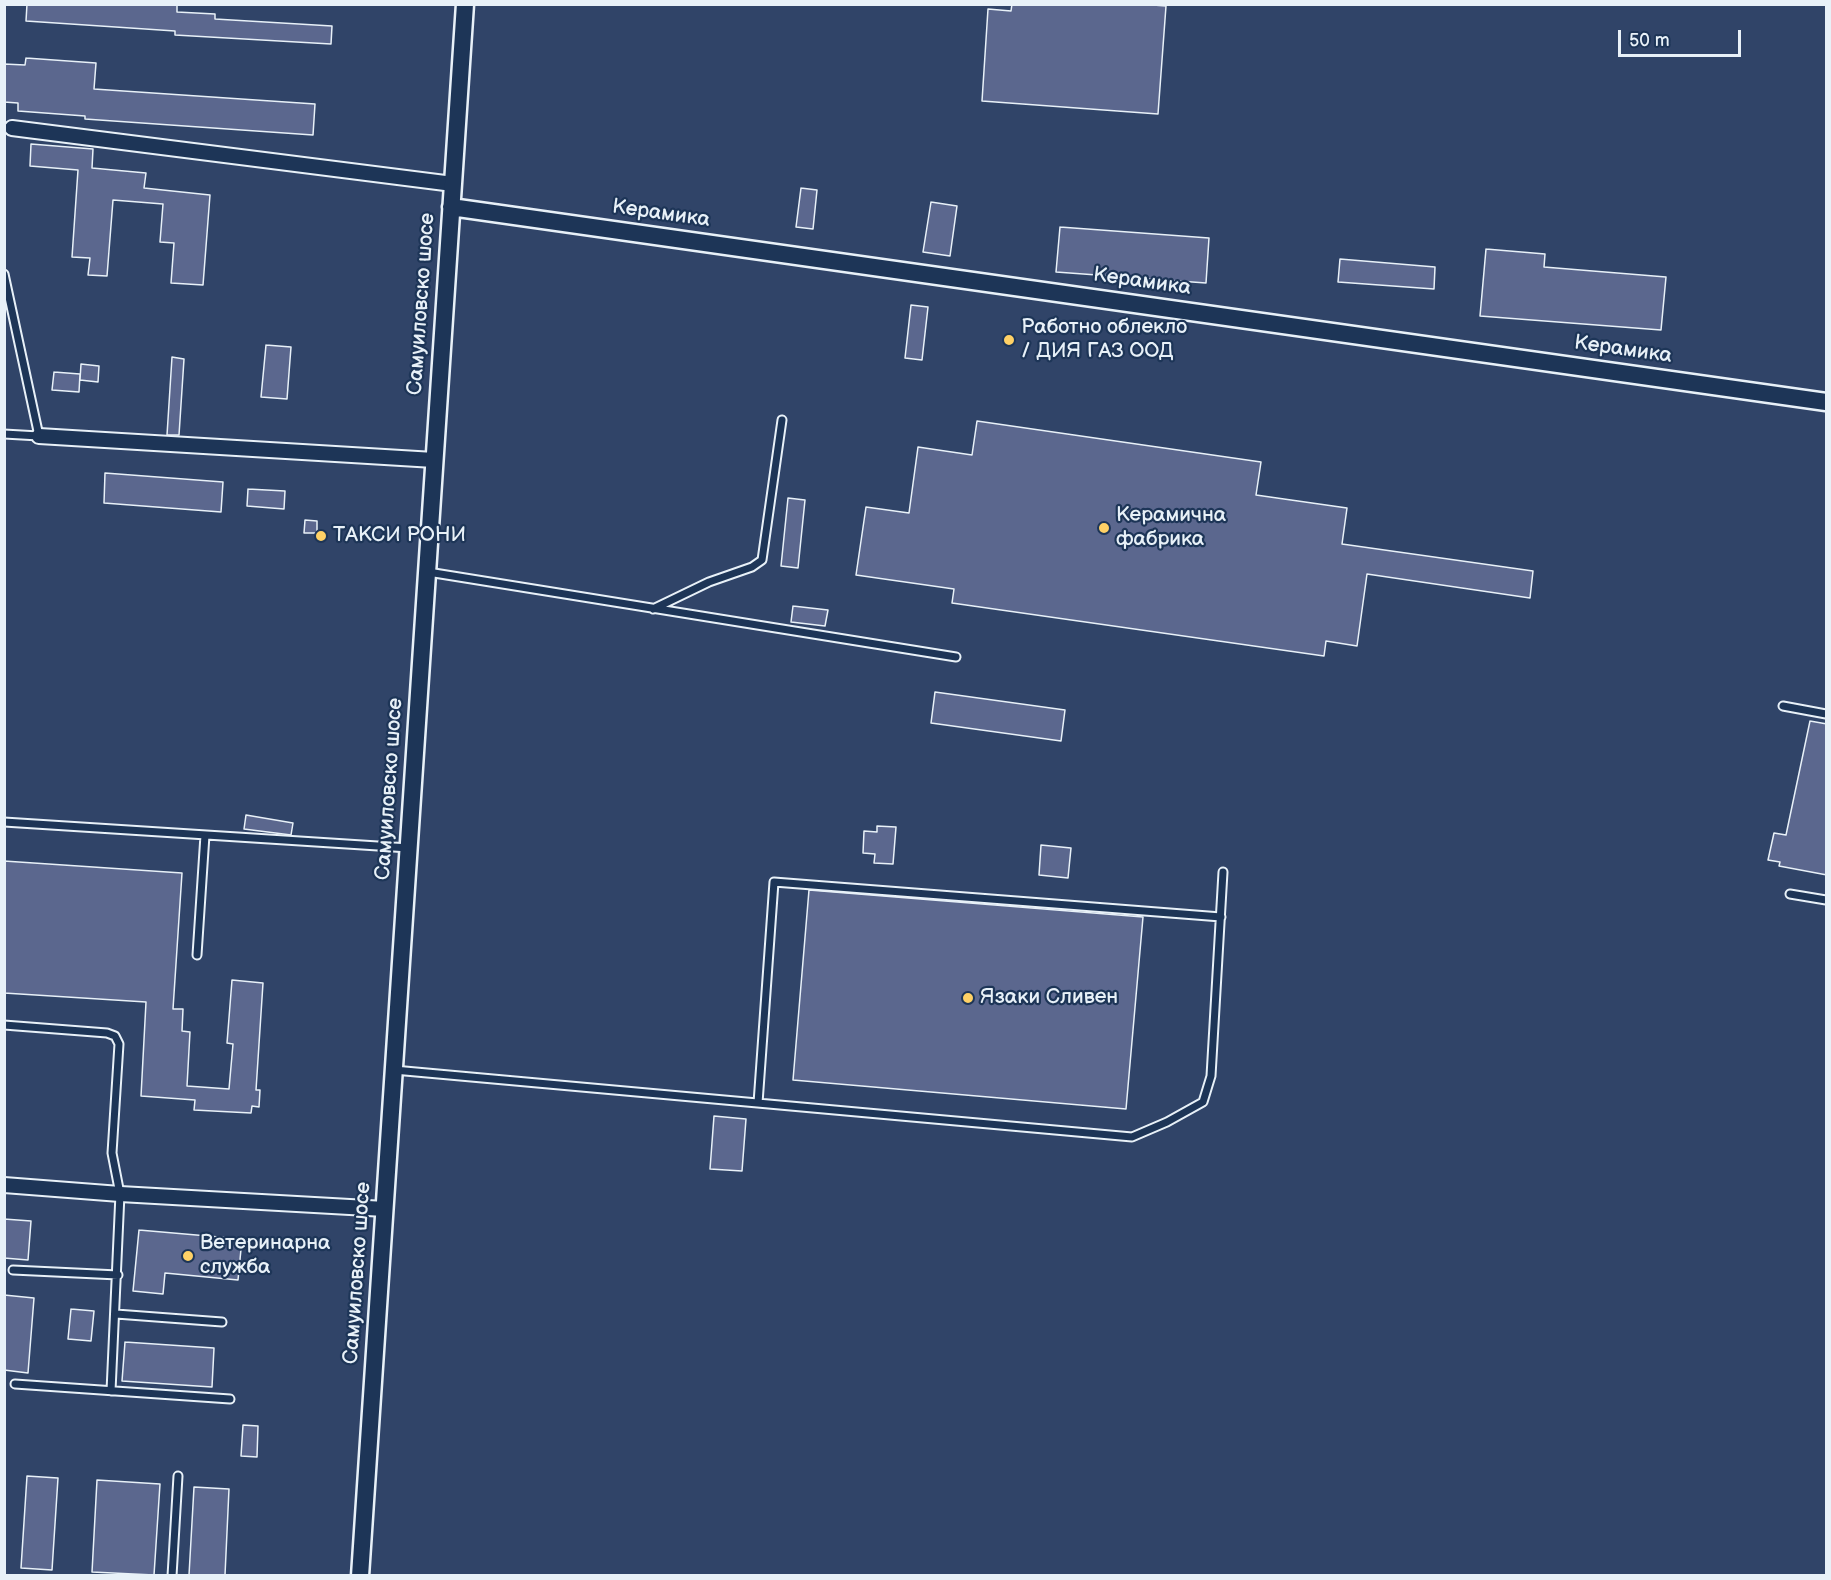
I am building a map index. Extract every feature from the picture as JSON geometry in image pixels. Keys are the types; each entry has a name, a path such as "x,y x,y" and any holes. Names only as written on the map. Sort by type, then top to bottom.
{"street":[{"name":"Самуиловско шосе","path":"360,1575 465,4"},
{"path":"12,128 453,184"},
{"name":"Керамика","path":"451,207 1827,402"},
{"path":"39,436 434,460"},
{"path":"4,1185 385,1209"}],"lane":[{"path":"4,274 39,436 4,434"},
{"path":"653,609 709,582 752,567 762,560 782,420"},
{"path":"427,572 956,657"},
{"path":"1784,706 1827,714"},
{"path":"4,822 409,848"},
{"path":"197,955 204,835"},
{"path":"394,1070 1132,1137 1167,1122 1203,1102 1210,1076 1223,872"},
{"path":"758,1103 774,882 1221,918"},
{"path":"1790,894 1827,900"},
{"path":"4,1025 107,1033 116,1036 119,1044 112,1153 120,1194 111,1391"},
{"path":"13,1270 118,1275"},
{"path":"116,1314 222,1322"},
{"path":"15,1384 230,1399"},
{"path":"172,1575 178,1476"}],"shaded area":[{"path":"5,5 1826,5 1826,1575 5,1576"}],"building":[{"path":"27,4 177,4 177,12 215,14 215,19 332,26 331,44 175,35 175,31 26,21"},
{"path":"1012,4 1166,6 1158,114 982,101 988,9 1011,11"},
{"path":"26,58 96,63 94,89 315,104 313,135 85,119 85,116 18,111 18,103 4,102 4,64 25,65"},
{"path":"31,144 93,149 92,168 146,173 144,188 210,195 203,285 171,283 174,243 160,242 163,204 113,200 107,276 88,275 90,258 72,257 78,170 30,166"},
{"path":"801,188 817,190 813,229 796,227"},
{"path":"931,202 957,206 950,256 923,252"},
{"path":"1060,227 1209,238 1206,283 1056,272"},
{"path":"1486,249 1545,254 1544,267 1666,277 1661,330 1480,316"},
{"path":"1340,259 1435,267 1434,289 1338,282"},
{"path":"911,305 928,307 922,360 905,358"},
{"path":"266,345 291,347 287,399 261,397"},
{"path":"172,357 184,359 179,435 167,435"},
{"path":"81,364 99,366 98,382 80,380"},
{"path":"54,372 80,374 79,392 52,390"},
{"name":"Керамична фабрика","path":"977,421 1261,462 1256,495 1347,508 1342,544 1533,571 1530,598 1367,574 1357,646 1326,641 1324,656 952,603 954,589 856,575 866,507 909,513 918,447 972,455"},
{"path":"105,473 223,482 221,512 104,503"},
{"path":"248,489 285,491 284,509 247,506"},
{"path":"788,498 805,500 798,568 781,566"},
{"path":"305,520 317,521 317,533 304,533"},
{"path":"793,606 828,610 825,626 791,622"},
{"path":"935,692 1065,710 1061,741 931,723"},
{"path":"1810,721 1827,724 1827,875 1779,866 1780,862 1768,860 1774,833 1786,835"},
{"path":"246,815 293,823 291,835 244,829"},
{"path":"877,826 896,827 893,864 874,863 875,854 863,853 864,831 877,832"},
{"path":"1041,845 1071,848 1068,878 1039,875"},
{"path":"4,861 182,873 173,1009 183,1009 182,1031 190,1032 187,1086 229,1089 233,1044 227,1043 232,980 263,983 256,1090 260,1090 259,1107 252,1106 251,1113 194,1110 195,1100 141,1096 146,1002 4,993"},
{"name":"Язаки Сливен","path":"809,890 1143,917 1126,1109 793,1080"},
{"path":"714,1116 746,1119 742,1171 710,1169"},
{"path":"4,1219 31,1221 28,1260 4,1258"},
{"name":"Ветеринарна служба","path":"139,1230 242,1239 238,1280 165,1273 163,1294 133,1291"},
{"path":"4,1295 34,1298 28,1373 4,1370"},
{"path":"71,1309 94,1311 91,1341 68,1339"},
{"path":"125,1342 214,1348 212,1387 122,1381"},
{"path":"243,1425 258,1426 257,1457 241,1456"},
{"path":"27,1476 58,1478 52,1570 21,1568"},
{"path":"97,1480 160,1484 154,1575 92,1572"},
{"path":"194,1487 229,1489 225,1575 189,1575"}],"place":[{"name":"Работно облекло / ДИЯ ГАЗ ООД","path":"1009,340"},
{"name":"Керамична фабрика","path":"1104,528"},
{"name":"ТАКСИ РОНИ","path":"321,536"},
{"name":"Язаки Сливен","path":"968,998"},
{"name":"Ветеринарна служба","path":"188,1256"}]}
